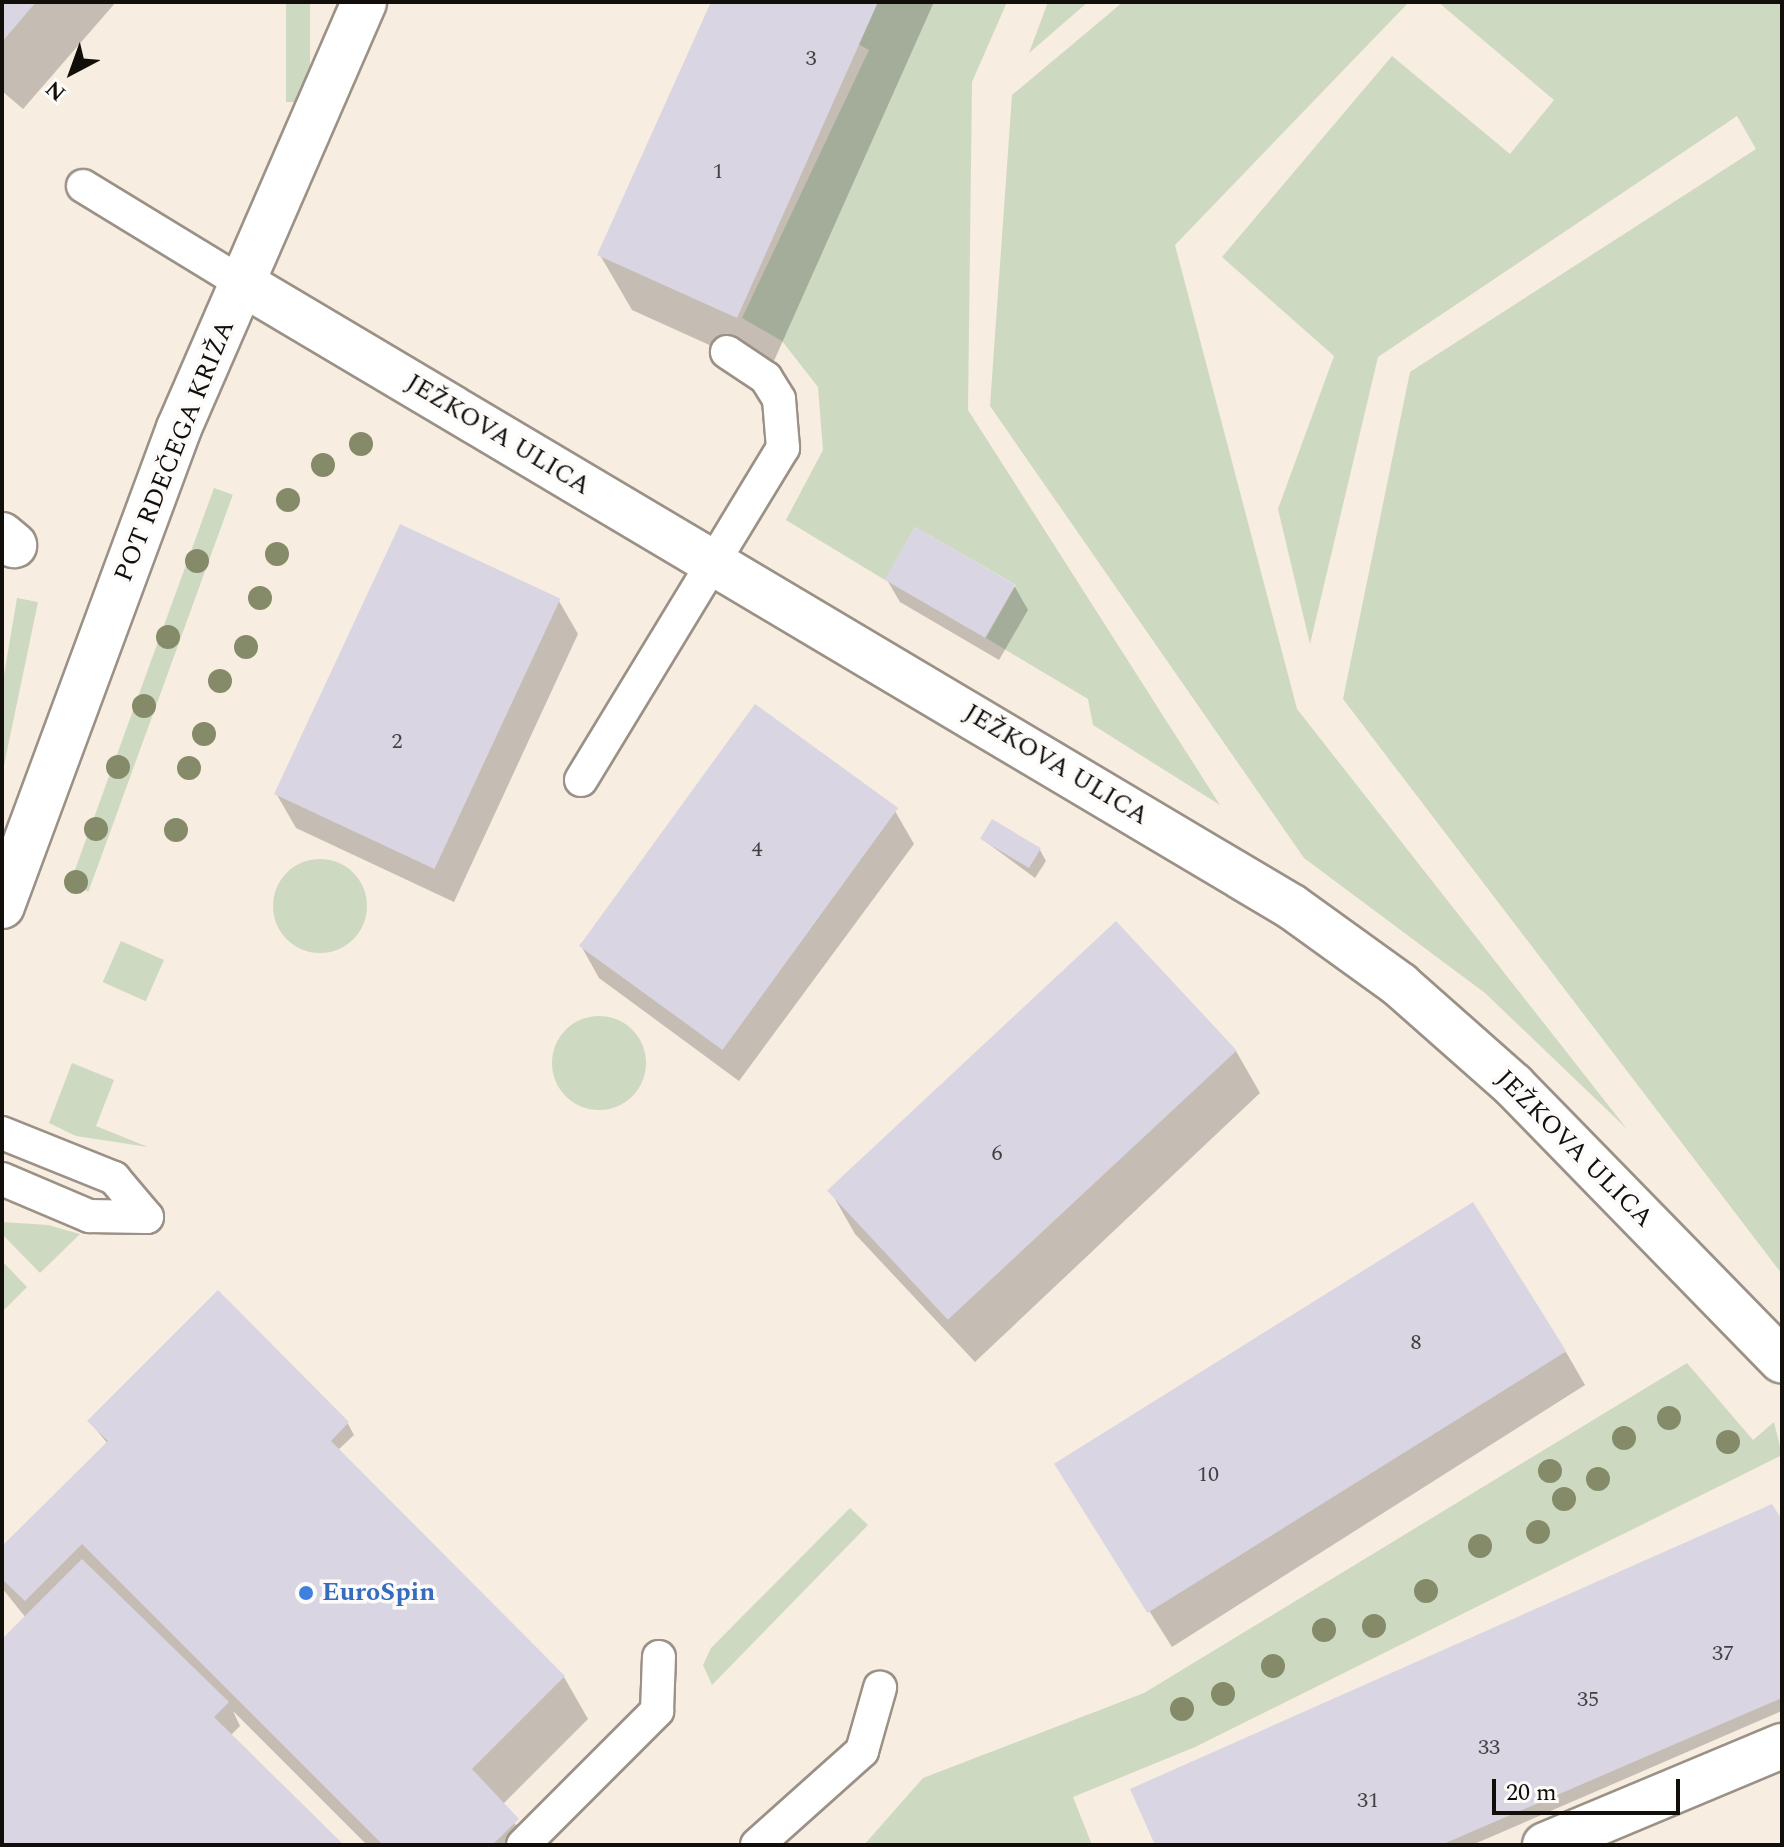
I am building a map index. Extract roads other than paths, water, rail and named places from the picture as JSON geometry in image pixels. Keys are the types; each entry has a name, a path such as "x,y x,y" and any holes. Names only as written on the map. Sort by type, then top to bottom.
{"street":[{"name":"POT RDEČEGA KRIŽA","path":"2,906 179,428 364,2"},
{"name":"JEŽKOVA ULICA","path":"242,283 1292,907 1400,985 1513,1085 1782,1361"},
{"path":"1545,1845 1782,1746"}],"lane":[{"path":"83,186 242,283"},
{"path":"581,780 783,448 779,399 766,378 727,352"},
{"path":"2,1133 114,1178 147,1217 89,1216 2,1179"},
{"path":"523,1845 657,1711 659,1657"},
{"path":"757,1845 862,1751 880,1688"}],"place":[{"name":"EuroSpin","path":"306,1593"}]}
